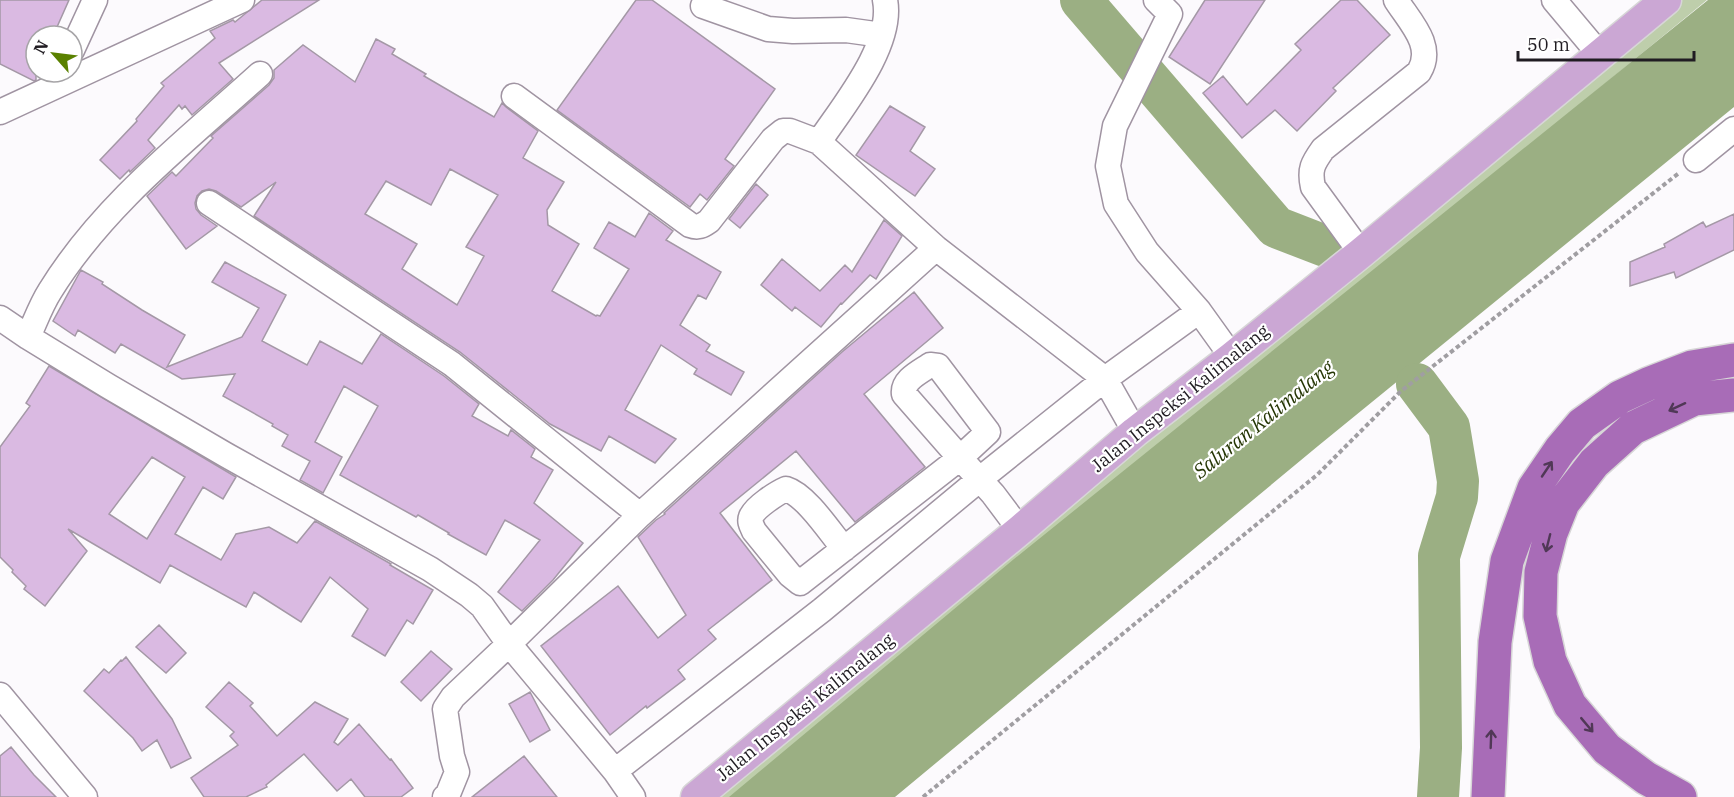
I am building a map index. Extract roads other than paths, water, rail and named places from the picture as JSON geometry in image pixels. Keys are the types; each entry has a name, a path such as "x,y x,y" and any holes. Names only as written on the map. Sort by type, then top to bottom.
{"highway":[{"path":"1488,797 1495,642 1507,561 1534,488 1560,450 1582,424 1620,397 1692,367 1734,360"},
{"path":"1680,797 1646,778 1607,749 1570,705 1550,661 1540,615 1541,572 1551,533 1563,503 1594,463 1633,428 1694,399 1734,395"}],"main road":[{"name":"Jalan Inspeksi Kalimalang","path":"696,797 1020,530 1135,432 1361,253 1666,0"}],"street":[{"path":"84,24 95,0"},
{"path":"84,69 242,0"},
{"path":"819,142 871,64 882,35 885,0"},
{"path":"1361,253 1313,187 1310,175 1313,163 1323,149 1419,72 1425,63 1425,51 1421,38 1396,0"},
{"path":"1554,0 1601,56"},
{"path":"1168,5 1148,58 1115,126 1108,166 1116,204 1147,252 1199,311 1232,357"},
{"path":"703,6 768,29 846,30 882,35"},
{"path":"28,337 49,292 115,206 260,74"},
{"path":"0,112 51,84"},
{"path":"514,96 690,225 696,227 701,227 709,221 783,130 819,142 936,248 1105,379 1135,432"},
{"path":"1696,160 1734,129"},
{"path":"209,203 452,364 640,515"},
{"path":"445,797 458,772 452,756 445,709 453,697 640,515 936,248"},
{"path":"615,771 822,610 1105,379 1199,311"},
{"path":"0,318 108,386 440,576 469,595 482,606 509,644 615,771 633,797"},
{"path":"800,583 960,458 980,479 1020,530"},
{"path":"822,610 754,531 750,523 751,517 756,510 778,493 786,489 794,491 805,501 844,549"},
{"path":"0,695 86,797"}],"water":[{"name":"Saluran Kalimalang","path":"1708,0 1734,0 1734,107 1318,446 895,797 729,797 1014,559"}],"waterway":[{"path":"1081,0 1276,227 1325,246"},
{"path":"1417,384 1449,427 1458,481 1457,497 1439,556 1441,748 1438,797"}]}
